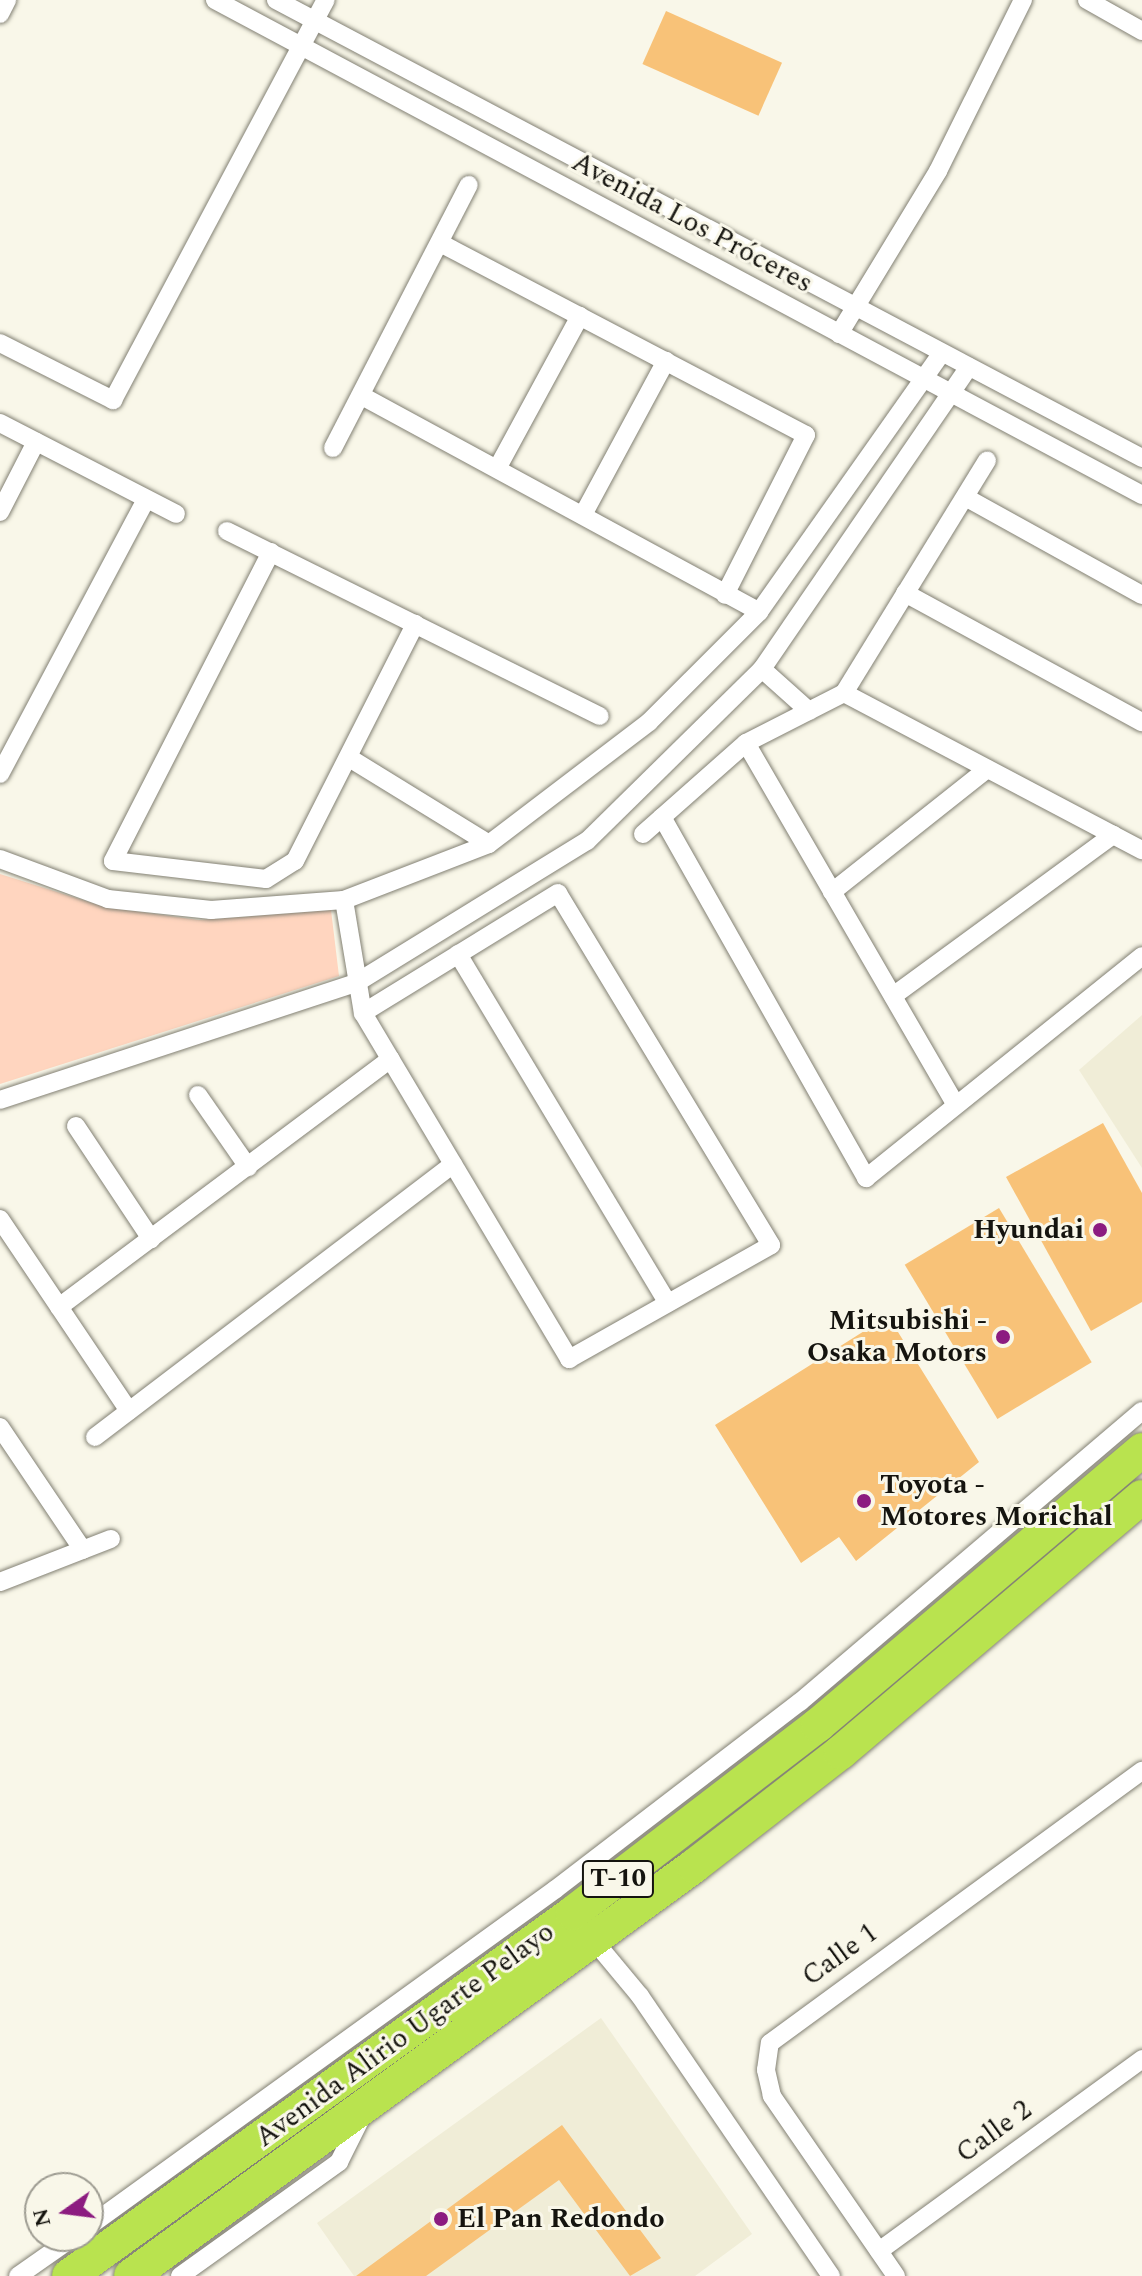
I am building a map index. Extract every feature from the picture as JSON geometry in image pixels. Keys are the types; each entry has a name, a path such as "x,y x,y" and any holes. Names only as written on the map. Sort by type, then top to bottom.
{"highway":[{"name":"Avenida Alirio Ugarte Pelayo","path":"69,2276 573,1913 770,1762 1142,1450"},
{"name":"Avenida Alirio Ugarte Pelayo","path":"131,2276 595,1942 841,1752 1142,1497"}],"street":[{"path":"0,14 7,0"},
{"name":"Avenida Los Próceres","path":"215,0 1142,495"},
{"name":"Avenida Los Próceres","path":"276,0 1142,458"},
{"path":"0,343 113,400 326,0"},
{"path":"839,334 938,171 1023,0"},
{"path":"1087,0 1142,31"},
{"path":"333,448 442,244 469,185"},
{"path":"442,244 806,435 725,595"},
{"path":"498,467 580,316"},
{"path":"0,859 108,899 211,910 344,900 489,844 649,722 759,612 942,353"},
{"path":"584,513 666,361"},
{"path":"0,1100 356,983 587,841 762,669 969,367"},
{"path":"362,396 584,513 759,612"},
{"path":"0,423 176,514"},
{"path":"0,512 36,442"},
{"path":"643,834 746,743 844,693 987,461"},
{"path":"965,497 1142,595"},
{"path":"0,774 146,499"},
{"path":"227,531 600,716"},
{"path":"271,552 113,861 266,879 295,861 351,759 415,624"},
{"path":"905,593 1142,722"},
{"path":"762,669 809,711"},
{"path":"844,693 1142,850"},
{"path":"746,743 955,1104"},
{"path":"351,759 489,844"},
{"path":"832,892 987,769"},
{"path":"662,817 866,1178 1142,956"},
{"path":"893,996 1113,835"},
{"path":"344,900 363,1013 569,1359 771,1245 558,893 363,1013"},
{"path":"458,954 668,1303"},
{"path":"59,1307 391,1059"},
{"path":"198,1095 248,1167"},
{"path":"76,1126 151,1239"},
{"path":"95,1437 453,1164"},
{"path":"0,1219 129,1411"},
{"name":"Avenida Alirio Ugarte Pelayo","path":"104,2215 556,1889 800,1702 1142,1411"},
{"path":"0,1427 7,1449 83,1550"},
{"path":"0,1582 111,1539"},
{"name":"Calle 1","path":"879,2251 772,2096 766,2070 770,2043 1142,1771"},
{"path":"595,1942 640,1996 831,2276"},
{"name":"Calle 2","path":"879,2251 1142,2059"},
{"name":"Avenida Alirio Ugarte Pelayo","path":"180,2276 339,2162 368,2106"},
{"path":"879,2251 896,2276"},
{"path":"18,2276 52,2252"}],"shaded area":[{"path":"0,874 105,907 199,920 331,910 339,976 0,1084"},
{"path":"1142,1015 1142,1168 1079,1070"},
{"path":"601,2018 752,2234 695,2276 354,2276 317,2223"}],"building":[{"path":"666,11 782,63 758,116 642,64"},
{"path":"1103,1123 1142,1193 1142,1302 1091,1331 1006,1177"},
{"path":"999,1208 1092,1362 997,1419 905,1265"},
{"path":"888,1316 979,1462 856,1561 839,1537 801,1563 715,1425"},
{"path":"562,2125 661,2258 630,2276 559,2180 426,2276 356,2276"}],"place":[{"name":"Hyundai","path":"1100,1230"},
{"name":"Mitsubishi - Osaka Motors","path":"1003,1337"},
{"name":"Toyota - Motores Morichal","path":"864,1501"},
{"name":"El Pan Redondo","path":"441,2219"}]}
